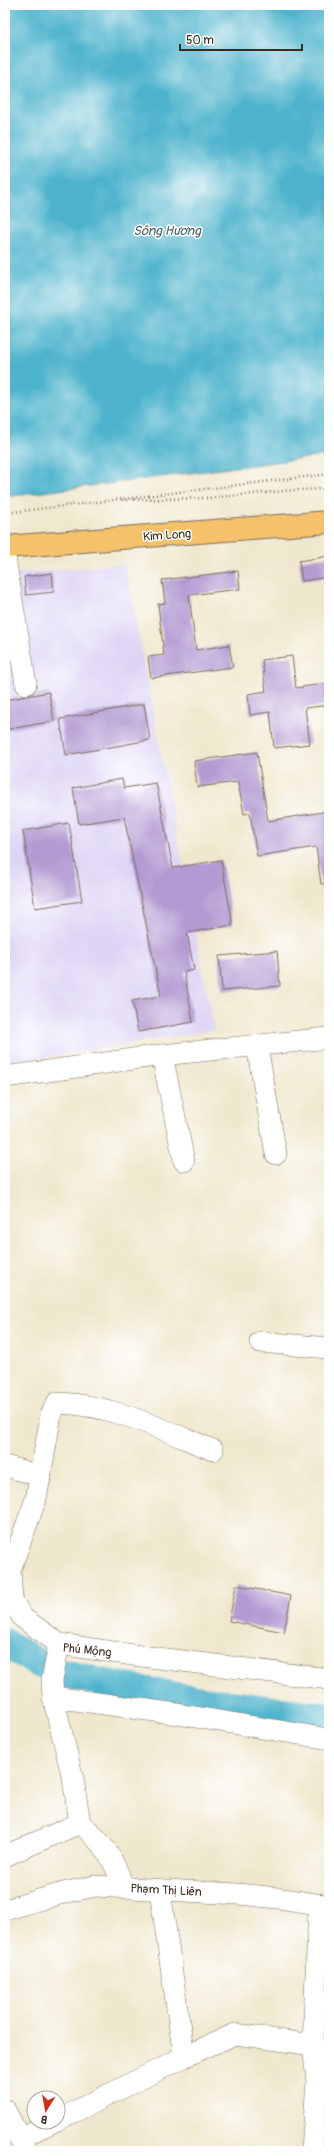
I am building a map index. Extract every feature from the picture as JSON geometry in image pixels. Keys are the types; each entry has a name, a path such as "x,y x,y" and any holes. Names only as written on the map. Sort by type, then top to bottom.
{"main road":[{"name":"Kim Long","path":"5,547 329,522"}],"street":[{"path":"5,558 26,684"},
{"path":"5,1077 162,1055 329,1038"},
{"path":"256,1046 276,1154"},
{"path":"162,1055 184,1161"},
{"path":"260,1342 329,1348"},
{"path":"59,1644 23,1618 12,1600 10,1570 36,1498 51,1415 57,1402 69,1403 128,1416 213,1450"},
{"path":"5,1466 41,1476"},
{"name":"Phú Mộng","path":"80,1823 73,1779 53,1697 52,1680 59,1644 329,1680"},
{"path":"53,1697 177,1714 329,1739"},
{"path":"5,1856 80,1823 109,1853 118,1870 123,1888"},
{"name":"Phạm Thị Liên","path":"5,1910 59,1894 94,1886 278,1898 324,1905"},
{"path":"160,1890 184,2057"},
{"path":"318,2144 323,2081 313,2046 324,1905"},
{"path":"66,2116 184,2057 235,2034 313,2046"},
{"path":"5,2110 22,2144 42,2130"}],"path":[{"path":"5,513 329,474"},
{"path":"106,500 208,498 295,490 329,489"}],"shaded area":[{"path":"125,564 214,1030 5,1064 5,574"}],"water":[{"name":"Sông Hương","path":"5,5 329,5 329,455 5,497"}],"building":[{"path":"329,556 329,577 302,581 299,561"},
{"path":"238,571 240,589 189,595 196,650 229,645 233,667 151,678 148,657 164,655 158,604 165,603 162,580"},
{"path":"52,573 54,592 26,595 24,577"},
{"path":"292,656 296,688 329,683 329,705 305,708 310,744 274,748 270,712 250,715 248,694 266,691 262,660"},
{"path":"49,692 54,721 5,730 5,700"},
{"path":"144,704 150,740 66,755 60,719"},
{"path":"257,752 268,821 329,811 329,883 321,884 316,847 257,856 250,813 244,814 238,782 197,787 194,761"},
{"path":"122,779 124,788 156,783 173,868 221,860 233,925 187,933 194,970 184,972 193,1022 138,1032 132,1001 161,996 124,817 79,824 73,788"},
{"path":"69,823 82,901 35,908 23,831"},
{"path":"277,951 280,986 222,991 219,956"},
{"path":"236,1585 291,1596 284,1632 229,1621"}],"waterway":[{"path":"5,1643 40,1664"},
{"path":"66,1674 197,1700 329,1717"}]}
